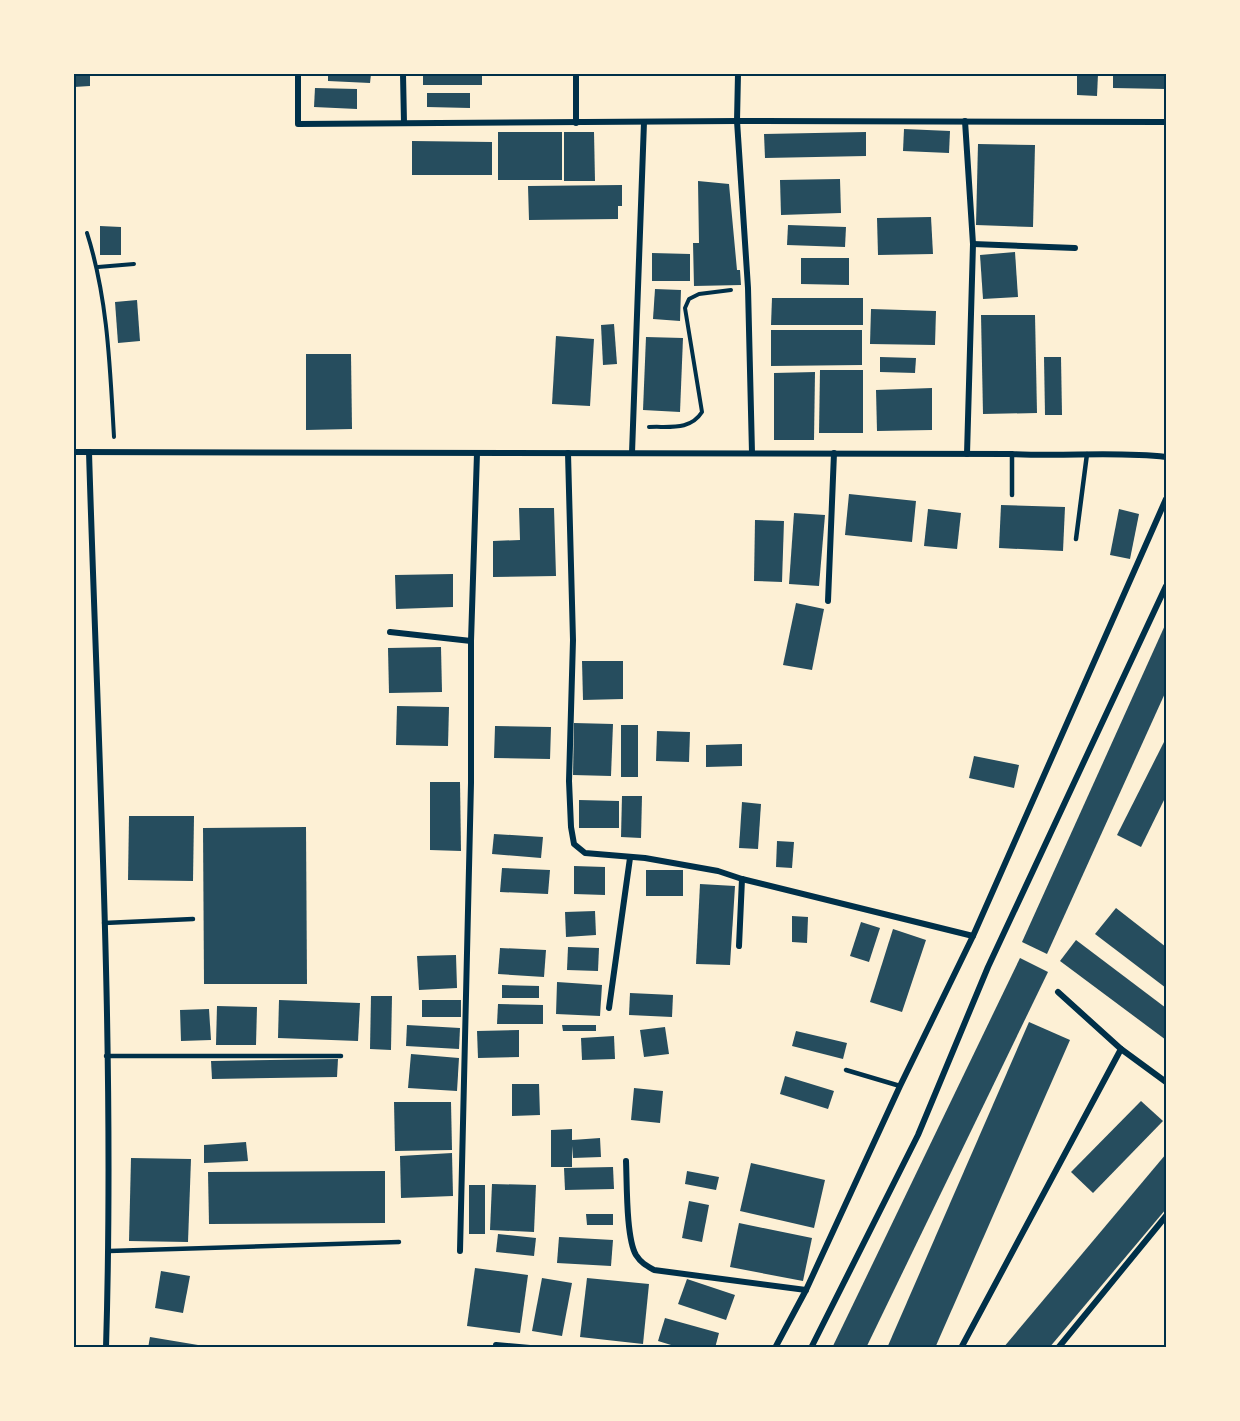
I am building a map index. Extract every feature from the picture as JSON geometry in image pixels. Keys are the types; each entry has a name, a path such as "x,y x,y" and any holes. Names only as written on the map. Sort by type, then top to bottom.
{"street":[{"path":"298,74 298,124 737,121 1167,122"},
{"path":"404,74 404,123"},
{"path":"576,74 576,123"},
{"path":"738,74 737,121 748,288 752,453"},
{"path":"964,121 973,244 967,454"},
{"path":"632,453 644,122"},
{"path":"973,244 1076,248"},
{"path":"74,452 834,453 1046,456 1139,454 1167,457"},
{"path":"89,452 104,923 109,1251 106,1347"},
{"path":"460,1251 471,783 471,641 477,453"},
{"path":"568,453 573,640 569,781 574,844 585,853 645,858 718,872 973,936"},
{"path":"828,601 834,453"},
{"path":"775,1347 806,1290 900,1086 973,936 1167,499"},
{"path":"811,1347 918,1135 988,967 1167,586"},
{"path":"390,632 471,641"},
{"path":"609,1008 630,858"},
{"path":"739,946 742,879"},
{"path":"1058,993 1121,1049 1167,1082"},
{"path":"961,1347 1121,1049"},
{"path":"626,1161 630,1232 635,1253 643,1264 654,1270 806,1290"},
{"path":"1058,1347 1167,1216"},
{"path":"495,1345 530,1347"}],"lane":[{"path":"1012,454 1012,495"},
{"path":"1076,539 1087,454"},
{"path":"104,923 194,919"},
{"path":"106,1056 341,1056"},
{"path":"846,1070 900,1086"},
{"path":"109,1251 399,1242"}],"path":[{"path":"87,233 98,267 110,357 115,452"},
{"path":"98,267 134,264"},
{"path":"633,427 684,426 696,421 702,412 686,308 689,299 699,294 748,288"}],"building":[{"path":"74,74 90,74 90,86 74,87"},
{"path":"328,74 371,74 370,83 328,81"},
{"path":"423,74 482,74 482,85 423,85"},
{"path":"1077,74 1098,74 1097,96 1077,95"},
{"path":"1113,74 1166,74 1166,89 1113,88"},
{"path":"315,88 357,89 357,109 314,107"},
{"path":"427,93 470,93 470,108 427,107"},
{"path":"904,129 950,131 949,153 903,151"},
{"path":"498,132 562,132 562,180 498,180"},
{"path":"564,132 594,132 595,181 564,181"},
{"path":"866,132 866,156 765,158 764,134"},
{"path":"412,141 492,142 492,175 412,175"},
{"path":"978,144 1035,145 1033,227 976,225"},
{"path":"840,179 841,213 781,215 780,180"},
{"path":"698,181 729,184 737,270 740,270 741,285 694,286 693,243 699,243"},
{"path":"622,185 622,206 618,206 618,219 529,220 528,186"},
{"path":"931,217 933,254 878,255 877,218"},
{"path":"788,225 846,227 845,247 787,245"},
{"path":"100,226 121,227 121,255 100,255"},
{"path":"1015,252 1018,297 983,299 980,255"},
{"path":"652,253 690,254 690,281 652,281"},
{"path":"801,258 849,258 849,285 801,284"},
{"path":"655,289 681,290 680,321 653,319"},
{"path":"772,298 863,298 863,325 771,325"},
{"path":"137,300 140,341 118,343 115,302"},
{"path":"871,309 936,311 935,345 870,344"},
{"path":"981,315 1035,315 1037,413 983,414"},
{"path":"614,324 617,364 603,365 601,325"},
{"path":"771,330 862,330 862,365 771,366"},
{"path":"556,336 594,339 590,406 552,404"},
{"path":"646,337 683,338 680,412 643,410"},
{"path":"306,354 351,354 352,429 306,430"},
{"path":"880,357 916,358 915,373 880,372"},
{"path":"1044,357 1061,357 1062,415 1045,415"},
{"path":"820,370 863,370 863,433 819,433"},
{"path":"815,372 814,440 774,440 774,373"},
{"path":"932,388 932,430 877,431 876,390"},
{"path":"849,494 916,501 912,542 845,535"},
{"path":"1001,505 1065,507 1063,551 999,548"},
{"path":"519,508 554,508 556,576 493,577 493,541 520,540"},
{"path":"928,509 961,513 957,549 924,546"},
{"path":"1119,509 1139,514 1130,559 1110,555"},
{"path":"794,513 825,515 819,586 789,584"},
{"path":"755,520 784,521 782,582 754,581"},
{"path":"453,574 453,607 396,609 395,575"},
{"path":"796,603 824,609 812,670 783,665"},
{"path":"1166,623 1166,691 1047,954 1022,942"},
{"path":"441,647 442,692 389,693 388,648"},
{"path":"582,661 623,661 623,699 583,700"},
{"path":"397,706 449,707 448,746 396,745"},
{"path":"574,723 613,724 611,776 573,775"},
{"path":"621,725 638,725 638,777 621,777"},
{"path":"495,726 551,727 550,759 494,758"},
{"path":"657,731 690,732 689,762 656,761"},
{"path":"1166,738 1166,796 1141,847 1117,835"},
{"path":"742,744 742,766 706,767 706,745"},
{"path":"974,756 1019,765 1014,788 969,778"},
{"path":"430,782 460,782 461,851 430,850"},
{"path":"622,796 642,796 641,838 621,837"},
{"path":"579,800 619,801 619,828 579,828"},
{"path":"742,802 761,804 758,849 739,848"},
{"path":"129,816 194,816 193,881 128,880"},
{"path":"306,827 307,984 204,984 203,828"},
{"path":"494,834 543,837 541,858 492,854"},
{"path":"777,841 794,842 792,868 776,867"},
{"path":"574,866 605,867 605,895 574,894"},
{"path":"502,868 550,870 548,894 500,892"},
{"path":"646,870 683,870 683,896 646,896"},
{"path":"700,884 735,886 730,965 696,964"},
{"path":"1116,908 1166,947 1166,988 1095,934"},
{"path":"595,911 596,935 566,937 565,912"},
{"path":"792,916 808,917 807,943 792,942"},
{"path":"861,922 880,928 869,962 850,956"},
{"path":"893,929 926,940 902,1012 870,1002"},
{"path":"1076,940 1166,1008 1166,1040 1060,961"},
{"path":"568,947 599,948 598,971 567,970"},
{"path":"500,948 546,950 544,977 498,974"},
{"path":"456,955 457,988 419,990 417,956"},
{"path":"1020,958 1048,972 866,1348 832,1348"},
{"path":"557,982 602,985 600,1016 556,1014"},
{"path":"502,985 539,986 539,998 502,998"},
{"path":"630,993 673,995 672,1017 629,1015"},
{"path":"371,996 392,996 391,1050 370,1049"},
{"path":"279,1000 360,1003 358,1041 278,1038"},
{"path":"422,1000 461,1000 461,1017 422,1017"},
{"path":"498,1004 543,1005 543,1024 497,1024"},
{"path":"217,1006 257,1007 256,1045 216,1045"},
{"path":"209,1009 211,1040 181,1041 180,1010"},
{"path":"1029,1022 1070,1040 935,1348 887,1348"},
{"path":"407,1025 460,1028 459,1049 406,1046"},
{"path":"562,1025 596,1025 596,1031 563,1031"},
{"path":"665,1027 669,1054 644,1057 640,1030"},
{"path":"519,1030 519,1057 478,1058 477,1031"},
{"path":"796,1031 847,1043 843,1059 792,1046"},
{"path":"614,1036 615,1059 582,1060 581,1038"},
{"path":"411,1054 459,1058 457,1091 408,1088"},
{"path":"338,1059 337,1077 212,1079 211,1061"},
{"path":"785,1076 834,1091 828,1109 780,1094"},
{"path":"512,1084 539,1084 540,1115 512,1116"},
{"path":"634,1088 663,1091 660,1123 631,1120"},
{"path":"1141,1101 1163,1121 1093,1193 1071,1172"},
{"path":"394,1102 451,1102 452,1150 395,1151"},
{"path":"572,1129 572,1140 600,1138 601,1157 573,1158 572,1146 572,1167 551,1167 551,1130"},
{"path":"246,1142 248,1161 204,1163 204,1145"},
{"path":"452,1153 453,1196 401,1198 400,1156"},
{"path":"1166,1154 1166,1209 1049,1348 1003,1348"},
{"path":"131,1158 191,1159 188,1242 129,1241"},
{"path":"751,1163 825,1180 814,1228 740,1211"},
{"path":"613,1167 614,1189 565,1190 564,1168"},
{"path":"385,1171 385,1223 209,1224 208,1172"},
{"path":"687,1171 719,1177 716,1190 685,1184"},
{"path":"492,1184 536,1185 534,1232 490,1230"},
{"path":"469,1185 485,1185 485,1234 469,1234"},
{"path":"689,1201 709,1205 702,1242 682,1238"},
{"path":"586,1214 613,1214 613,1225 587,1225"},
{"path":"739,1223 812,1238 803,1281 730,1267"},
{"path":"498,1234 536,1238 534,1256 496,1252"},
{"path":"559,1237 613,1240 611,1266 557,1263"},
{"path":"475,1268 528,1275 520,1333 467,1326"},
{"path":"161,1271 190,1276 183,1313 155,1308"},
{"path":"542,1278 572,1283 562,1336 532,1331"},
{"path":"587,1278 649,1284 643,1344 580,1337"},
{"path":"687,1279 735,1295 726,1320 678,1304"},
{"path":"665,1318 719,1333 715,1348 681,1348 658,1341"},
{"path":"150,1337 204,1346 204,1348 148,1348"}]}
